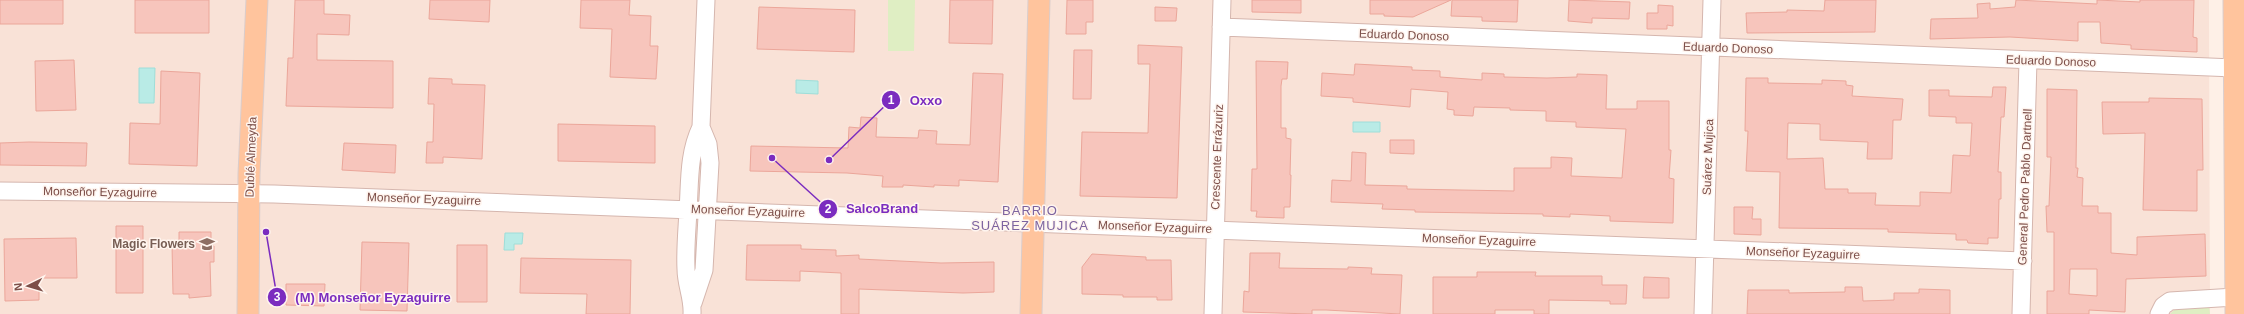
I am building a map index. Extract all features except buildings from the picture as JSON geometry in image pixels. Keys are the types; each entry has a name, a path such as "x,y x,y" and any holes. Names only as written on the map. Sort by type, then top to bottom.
{"main road":[{"name":"Dublé Almeyda","path":"248,314 249,193 257,0"},
{"path":"1031,314 1039,0"},
{"path":"2234,0 2238,303"}],"street":[{"path":"693,308 686,270 690,161 694,144 701,127 706,0"},
{"name":"Crescente Errázuriz","path":"1213,314 1222,0"},
{"name":"Suárez Mujica","path":"1704,314 1712,0"},
{"name":"Eduardo Donoso","path":"1221,27 2234,68"},
{"name":"General Pedro Pablo Dartnell","path":"2021,314 2028,60"},
{"path":"693,308 704,270 708,210 710,153 701,127"},
{"name":"Monseñor Eyzaguirre","path":"0,191 249,193 2022,261"},
{"path":"2159,314 2163,306 2170,301 2238,303"}],"shaded area":[{"path":"0,0 2209,0 2210,314 0,314"}],"green space":[{"path":"888,0 915,0 914,51 888,51"},
{"path":"2209,306 2210,314 2170,314 2176,308"}],"water":[{"path":"139,68 155,68 154,103 139,103"},
{"path":"796,80 818,81 818,94 796,93"},
{"path":"1353,122 1380,122 1380,132 1353,132"},
{"path":"505,233 523,233 522,244 514,244 514,250 504,250"}],"place":[{"name":"SalcoBrand","path":"772,158"},
{"name":"Oxxo","path":"829,160"},
{"name":"(M) Monseñor Eyzaguirre","path":"266,232"},
{"name":"Magic Flowers","path":"207,244"}],"district":[{"name":"BARRIO SUÁREZ MUJICA","path":"1030,218"}]}
